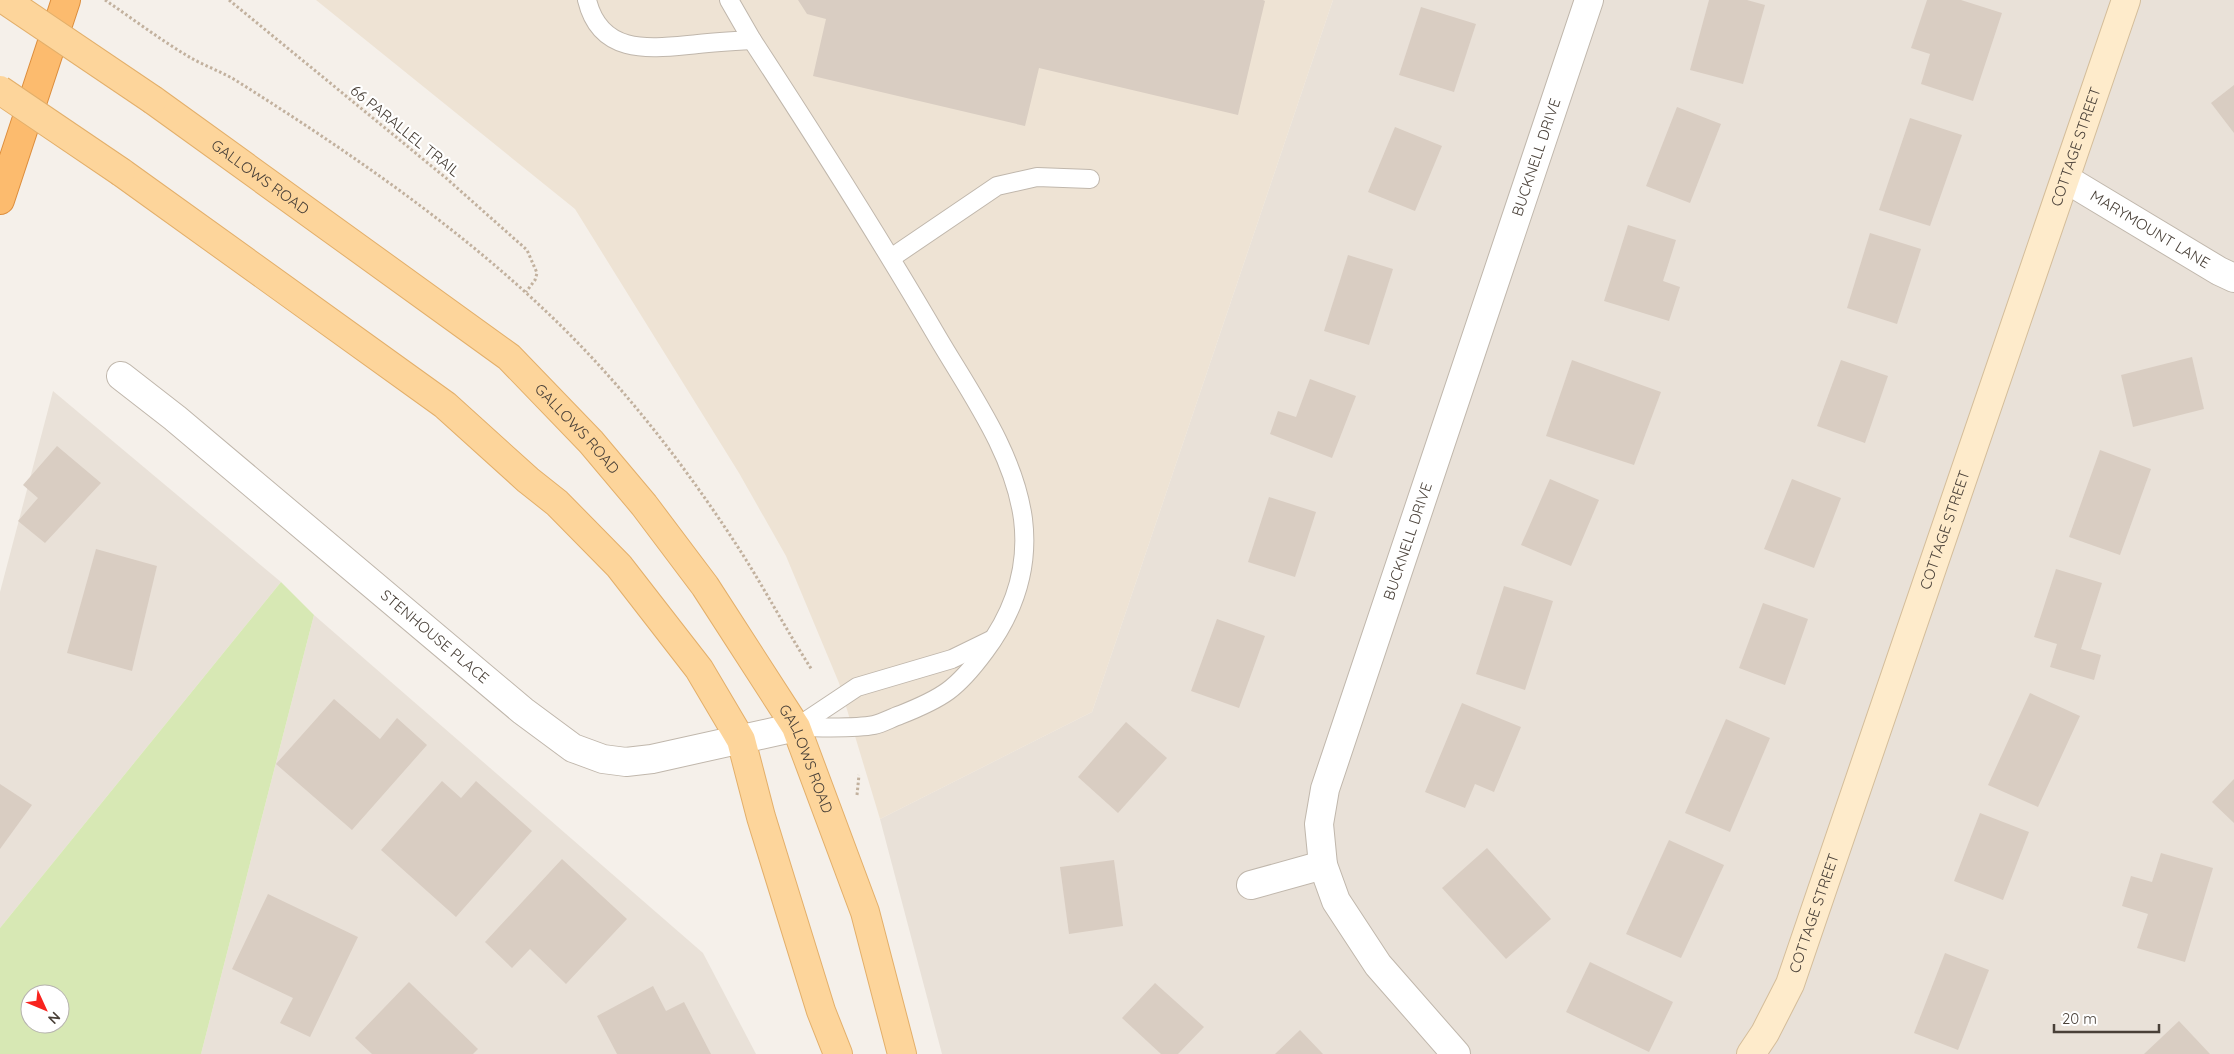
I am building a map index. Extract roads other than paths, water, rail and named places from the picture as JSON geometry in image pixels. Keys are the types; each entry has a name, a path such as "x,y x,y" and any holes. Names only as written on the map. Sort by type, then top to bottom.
{"highway":[{"path":"0,200 66,0"}],"main road":[{"name":"GALLOWS ROAD","path":"6,0 153,100 509,357 591,442 644,505 705,586 796,727 865,912 902,1054"},
{"path":"0,90 121,172 445,405 528,480 557,503 619,566 674,634 699,670 740,740 761,817 821,1011 838,1054"}],"street":[{"name":"BUCKNELL DRIVE","path":"1456,1054 1378,965 1336,901 1322,865 1319,824 1325,789 1589,0"},
{"name":"COTTAGE STREET","path":"1751,1054 1765,1033 1790,984 2126,0"},
{"name":"MARYMOUNT LANE","path":"2066,179 2234,278"},
{"name":"STENHOUSE PLACE","path":"121,376 175,418 524,711 573,748 603,760 626,762 652,759 796,727"},
{"path":"1251,885 1322,865"}],"lane":[{"path":"588,0 590,9 600,27 615,39 633,47 653,48 752,40"},
{"path":"729,0 752,40 891,258 997,438 1020,500 1024,538 1024,566 1018,590 1009,613 994,638 958,683 929,703 874,725 796,727"},
{"path":"891,258 997,186 1037,177 1090,178"},
{"path":"796,727 857,687 952,659 994,638"}]}
